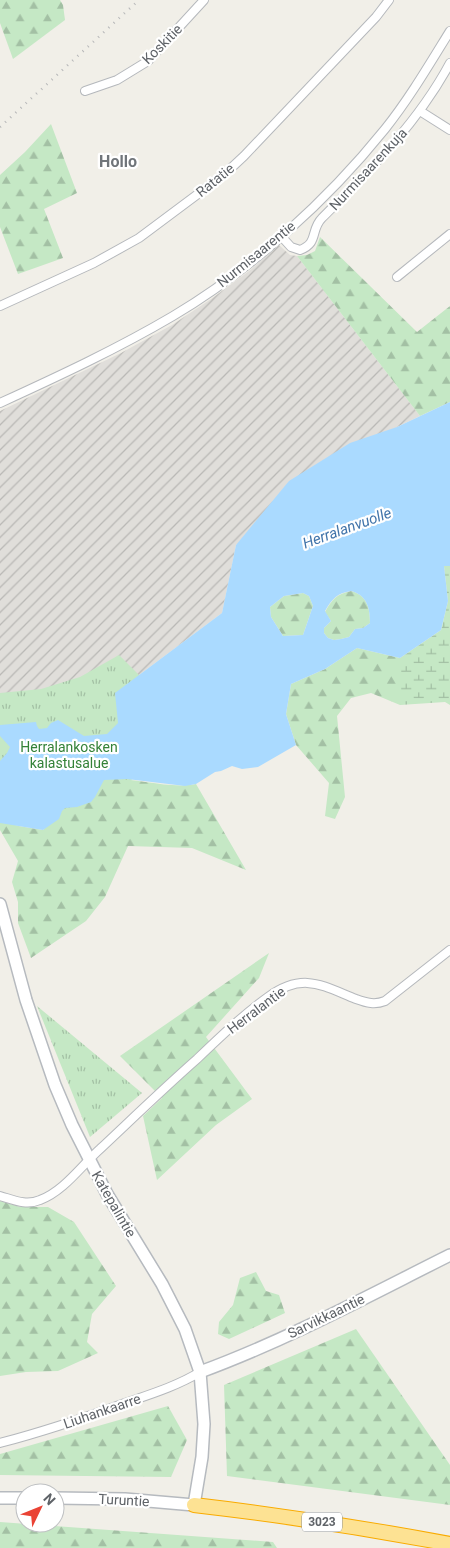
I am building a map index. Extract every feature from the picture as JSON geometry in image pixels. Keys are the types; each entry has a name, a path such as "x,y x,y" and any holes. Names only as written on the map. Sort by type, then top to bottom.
{"highway":[{"name":"3023","path":"194,1504 295,1517 450,1544"}],"main road":[{"name":"Katepalintie","path":"0,904 26,1000 72,1125 107,1194 162,1284 185,1329 200,1372 204,1424 202,1457 194,1504"},
{"name":"Sarvikkaantie","path":"200,1372 281,1338 450,1255"},
{"path":"0,1498 15,1498"},
{"name":"Turuntie","path":"65,1498 125,1499 194,1504"}],"street":[{"name":"Koskitie","path":"85,91 117,80 148,61 204,0"},
{"name":"Ratatie","path":"0,306 94,264 139,238 229,170 389,0"},
{"name":"Nurmisaarentie","path":"0,402 123,344 174,316 243,267 325,196 352,167 406,101 450,32"},
{"name":"Nurmisaarenkuja","path":"280,236 291,247 300,250 309,247 318,222 375,165 420,111 450,63"},
{"path":"420,111 450,130"},
{"path":"397,277 450,234"},
{"name":"Herralantie","path":"89,1159 237,1021 269,996 287,986 302,982 317,984 368,1003 379,1003 450,950"},
{"path":"0,1196 24,1204 41,1200 62,1185 89,1159"},
{"name":"Liuhankaarre","path":"0,1443 111,1408 182,1382 200,1372"}],"shaded area":[{"path":"279,245 290,255 297,256 420,416 397,427 236,545 222,613 115,693 0,725 0,411 121,353 172,325 249,271"}],"green space":[{"path":"0,0 60,0 63,5 65,20 13,59 0,23"},
{"path":"51,124 77,193 44,209 63,258 18,274 0,227 0,175"},
{"path":"320,237 417,332 450,306 450,402 420,416 297,256 307,255 315,251"},
{"path":"444,566 450,566 450,705 445,702 400,705 400,658 441,630 448,601"},
{"path":"351,591 361,596 367,603 370,623 363,628 355,629 349,637 334,640 328,638 324,633 324,628 331,621 325,612 335,598"},
{"path":"303,593 309,596 313,606 303,635 283,636 271,617 270,607 284,596"},
{"path":"357,648 400,658 400,705 371,693 351,698 337,716 345,797 335,819 325,816 329,783 296,745 286,714 291,684 325,669"},
{"name":"Herralankosken kalastusalue","path":"119,655 139,675 158,703 126,796 0,830 0,693 41,689 80,677"},
{"path":"114,779 166,785 196,784 246,870 192,848 128,846 105,897 86,921 31,958 18,923 18,902 12,882 18,861 0,830 0,823 43,830 65,808 77,807 91,802 104,780"},
{"path":"269,953 259,978 206,1037 252,1099 216,1125 157,1180 143,1116 162,1098 120,1056"},
{"path":"37,1006 142,1093 90,1137"},
{"path":"0,1201 20,1207 48,1207 74,1222 116,1286 92,1314 87,1342 98,1353 58,1371 26,1372 0,1376"},
{"path":"256,1272 266,1291 279,1295 285,1313 229,1339 218,1334 219,1322 233,1305 240,1278"},
{"path":"356,1329 450,1465 450,1505 227,1476 224,1385"},
{"path":"168,1406 187,1440 171,1477 0,1475 0,1454"},
{"path":"0,1522 15,1523 15,1533 65,1533 65,1527 273,1542 277,1548 0,1548"}],"water":[{"name":"Herralanvuolle","path":"450,402 450,566 444,566 448,601 441,630 400,658 357,648 325,669 291,684 286,714 296,745 258,767 242,769 232,766 215,772 196,784 185,786 127,779 104,780 91,802 77,807 65,808 59,819 43,830 0,823 0,761 10,747 0,736 0,725 36,722 39,729 47,728 51,723 58,720 84,736 107,734 118,723 115,693 222,613 236,545 289,481 350,443 397,427","holes":["351,591 361,596 367,603 370,623 363,628 355,629 349,637 334,640 328,638 324,633 324,628 331,621 325,611 335,597","303,593 309,596 313,606 303,635 283,636 271,617 270,607 284,596"]}],"railway":[{"path":"0,127 139,0"}],"district":[{"name":"Hollo","path":"118,161"}]}
